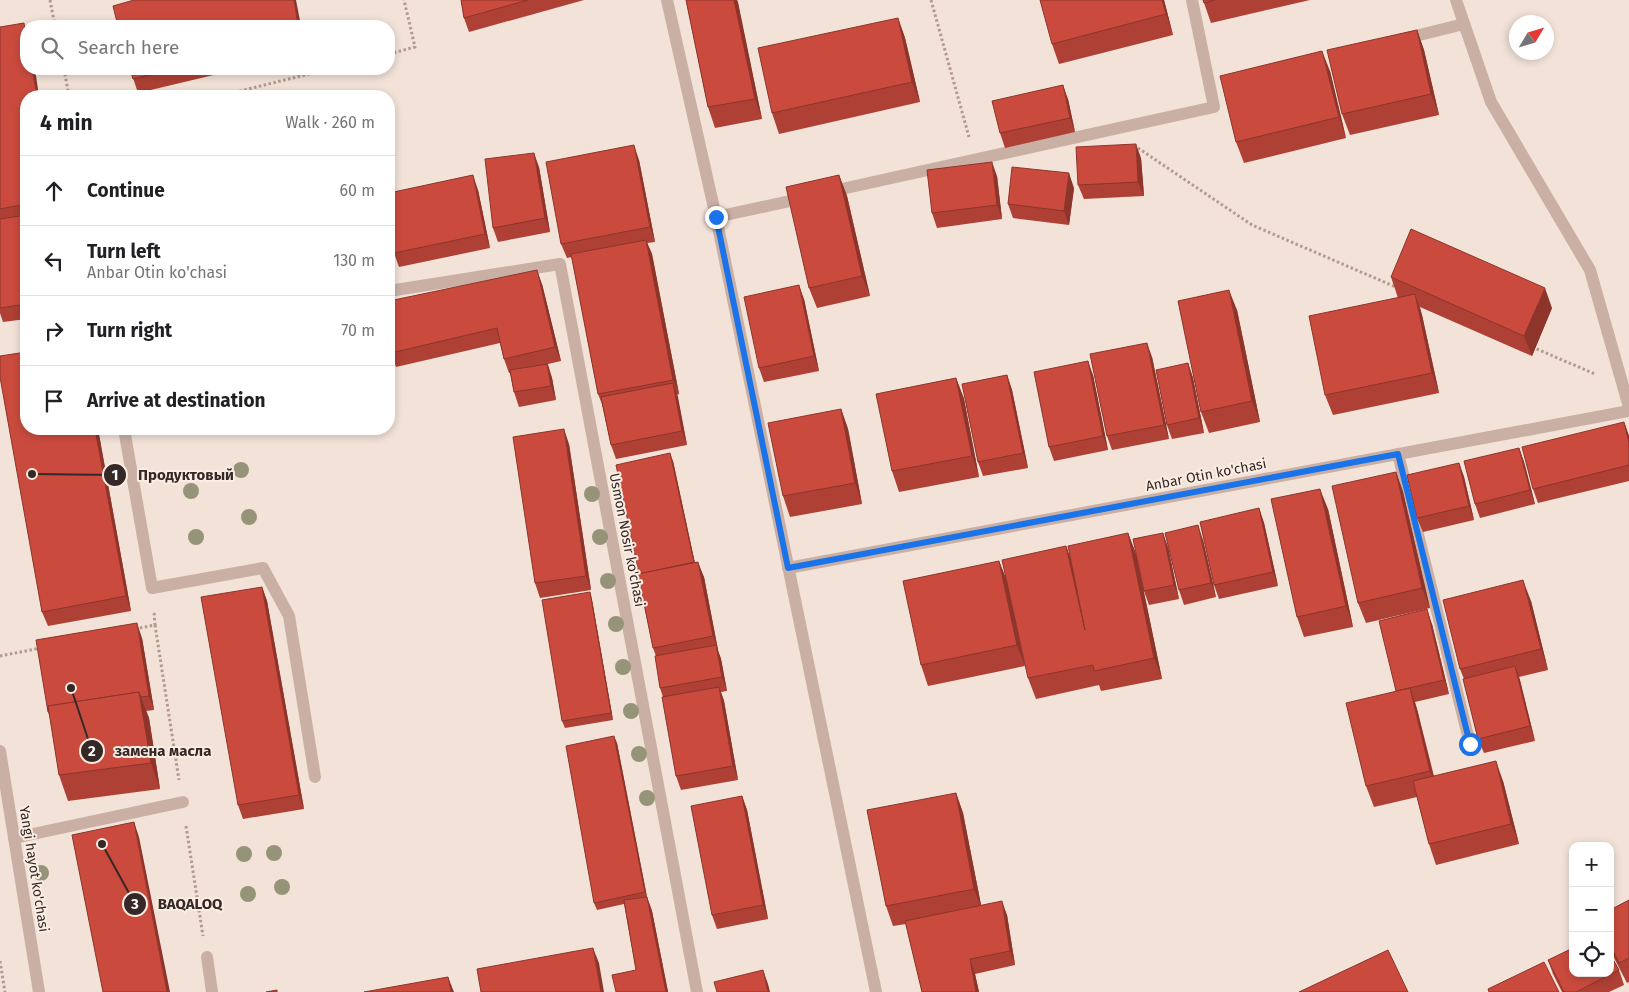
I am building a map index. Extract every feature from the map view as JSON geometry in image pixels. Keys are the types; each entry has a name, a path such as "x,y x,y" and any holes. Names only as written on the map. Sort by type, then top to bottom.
{"street":[{"path":"667,0 716,217 876,992"},
{"path":"716,217 1214,107 1216,83 1192,0"},
{"path":"1456,0 1491,102 1590,270 1629,409"},
{"path":"1389,42 1464,24"},
{"name":"Usmon Nosir ko'chasi","path":"395,290 560,264 697,992"},
{"name":"Anbar Otin ko'chasi","path":"788,568 1629,409"},
{"path":"125,435 152,588 263,568 289,616 315,777"},
{"path":"1398,454 1470,744"},
{"name":"Yangi hayot ko'chasi","path":"0,751 39,992"},
{"path":"14,838 182,802"},
{"path":"206,957 212,992"}],"path":[{"path":"50,0 54,20"},
{"path":"395,52 415,47 404,0"},
{"path":"930,0 975,160"},
{"path":"65,75 69,90"},
{"path":"244,90 305,75"},
{"path":"1111,130 1252,225 1406,292"},
{"path":"1524,343 1623,387"},
{"path":"126,631 155,625 152,588"},
{"path":"0,656 50,646"},
{"path":"0,961 5,992"}],"building":[{"path":"134,0 294,0 297,20 116,20 113,6"},
{"path":"461,0 528,0 464,18"},
{"path":"686,0 734,0 755,99 708,107"},
{"path":"1040,0 1162,0 1166,14 1052,44"},
{"path":"1203,0 1215,0 1204,3"},
{"path":"898,18 912,82 772,113 758,48"},
{"path":"20,24 20,75 33,75 36,90 20,90 20,205 0,209 0,27"},
{"path":"1417,30 1431,94 1342,114 1327,50"},
{"path":"1322,51 1339,117 1236,142 1220,76"},
{"path":"132,75 149,75 133,79"},
{"path":"1063,85 1070,118 1000,133 992,101"},
{"path":"1136,144 1138,182 1078,185 1076,147"},
{"path":"634,145 650,227 561,244 546,162"},
{"path":"534,153 545,218 493,228 485,159"},
{"path":"992,162 997,205 932,213 927,170"},
{"path":"1012,167 1069,173 1064,211 1008,204"},
{"path":"473,175 485,234 395,253 395,192"},
{"path":"839,175 862,276 809,288 786,187"},
{"path":"20,216 20,305 0,308 0,219"},
{"path":"1411,229 1545,288 1524,336 1391,277"},
{"path":"646,240 673,380 598,394 571,254"},
{"path":"537,270 555,347 504,359 497,328 395,352 395,300"},
{"path":"799,285 814,356 759,368 744,297"},
{"path":"1229,290 1252,401 1201,412 1178,301"},
{"path":"1415,294 1432,373 1325,395 1309,316"},
{"path":"1147,343 1164,425 1107,436 1090,354"},
{"path":"20,353 20,435 96,435 126,596 42,612 0,377 0,356"},
{"path":"1088,361 1103,436 1049,447 1034,372"},
{"path":"1188,363 1199,418 1167,425 1156,370"},
{"path":"547,364 551,386 514,392 510,370"},
{"path":"1007,375 1023,453 978,462 962,384"},
{"path":"956,378 972,456 892,471 876,394"},
{"path":"673,383 682,431 611,445 601,397"},
{"path":"841,409 855,483 783,496 768,423"},
{"path":"1624,422 1629,443 1629,465 1533,489 1522,447"},
{"path":"564,429 586,576 535,583 513,437"},
{"path":"1519,448 1530,490 1475,504 1464,461"},
{"path":"670,453 694,562 639,574 616,465"},
{"path":"1459,463 1469,506 1417,518 1407,475"},
{"path":"1396,472 1422,588 1358,603 1332,486"},
{"path":"1320,489 1346,606 1297,617 1271,499"},
{"path":"1259,508 1273,572 1214,585 1200,522"},
{"path":"1198,525 1211,583 1179,590 1165,533"},
{"path":"1128,533 1154,658 1094,671 1093,665 1028,678 1002,560 1066,546 1085,630 1068,546"},
{"path":"1163,533 1174,585 1144,591 1133,539"},
{"path":"999,561 1017,645 921,665 903,581"},
{"path":"698,562 713,636 653,648 638,574"},
{"path":"1523,580 1541,649 1460,669 1443,600"},
{"path":"262,587 299,795 238,805 201,597"},
{"path":"590,592 611,713 562,721 542,600"},
{"path":"1427,609 1444,680 1396,691 1379,621"},
{"path":"137,623 149,696 141,697 139,692 48,706 48,712 36,640"},
{"path":"716,645 722,677 660,688 655,656"},
{"path":"1515,666 1530,726 1478,739 1463,679"},
{"path":"719,687 733,766 676,776 662,697"},
{"path":"1410,688 1430,771 1366,786 1346,703"},
{"path":"139,692 151,763 59,775 48,706"},
{"path":"614,736 645,892 594,903 566,746"},
{"path":"1496,761 1511,824 1429,844 1413,781"},
{"path":"956,793 974,889 886,906 867,810"},
{"path":"742,796 763,905 712,915 691,806"},
{"path":"134,822 167,992 103,992 72,835"},
{"path":"647,897 666,992 616,992 612,975 636,970 624,900"},
{"path":"1629,900 1629,958 1619,963 1614,952 1614,908"},
{"path":"1002,901 1010,951 970,959 976,992 922,992 905,921"},
{"path":"593,948 601,992 481,992 477,969"},
{"path":"1388,950 1408,992 1299,992"},
{"path":"1569,950 1569,977 1605,977 1576,992 1564,992 1548,960"},
{"path":"1614,961 1619,970 1614,973"},
{"path":"1544,962 1559,992 1489,992 1488,989"},
{"path":"763,970 768,992 717,992 714,982"},
{"path":"448,977 451,992 364,992"}],"place":[{"name":"Продуктовый","path":"32,474"},
{"name":"замена масла","path":"71,688"},
{"name":"BAQALOQ","path":"102,844"}],"route":[{"path":"716,217 788,568 1398,454 1470,744"}]}
